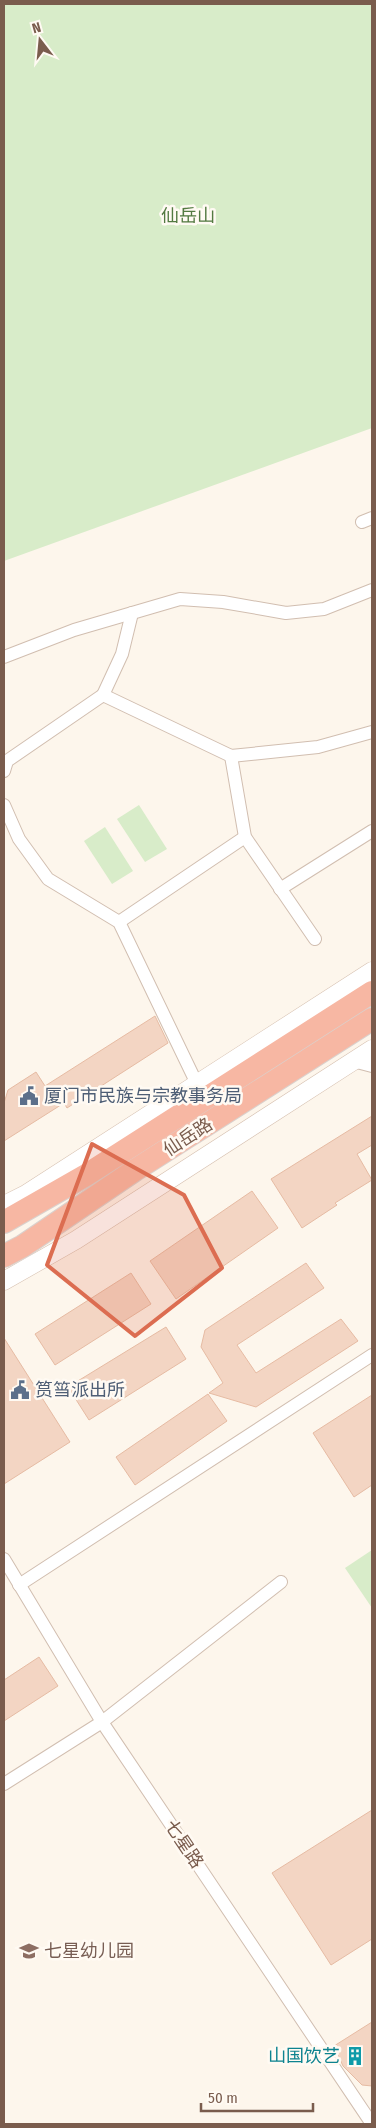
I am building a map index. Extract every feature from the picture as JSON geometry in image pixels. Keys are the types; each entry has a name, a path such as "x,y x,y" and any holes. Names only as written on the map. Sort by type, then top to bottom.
{"highway":[{"name":"仙岳路","path":"4,1222 86,1175 372,992"},
{"name":"仙岳路","path":"4,1256 23,1246 136,1170 372,1019"}],"main road":[{"path":"4,1205 26,1194 372,971"},
{"path":"4,1281 76,1240 372,1049"}],"street":[{"path":"4,658 74,630 180,599 223,602 286,613 324,609 372,590"},
{"path":"4,772 7,761 103,695 122,654 132,613"},
{"path":"103,695 231,756 318,747 372,732"},
{"path":"231,756 244,837 315,939"},
{"path":"4,805 19,839 48,879 119,922 196,1084"},
{"path":"280,889 372,830"},
{"path":"119,922 244,837"},
{"path":"353,1061 372,1066"},
{"path":"19,1585 372,1355"},
{"name":"七星路","path":"4,1559 102,1722 372,2124"},
{"path":"4,1784 102,1722 280,1582"}],"highlighted area":[{"path":"92,1144 184,1195 222,1268 135,1336 47,1265"}],"green space":[{"name":"仙岳山","path":"4,4 372,4 372,428 4,561"},
{"path":"139,805 167,849 145,862 117,819"},
{"path":"105,827 133,871 112,884 84,841"},
{"path":"372,1550 372,1608 345,1568"}],"building":[{"path":"155,1016 168,1043 67,1108 64,1103 4,1141 4,1103 8,1090 36,1072 45,1086"},
{"path":"372,1116 372,1145 357,1154 372,1180 335,1203 337,1205 302,1228 271,1179"},
{"path":"252,1191 278,1228 176,1299 150,1261"},
{"path":"306,1263 324,1288 237,1345 256,1373 341,1319 358,1341 256,1407 209,1393 223,1383 201,1347 205,1330"},
{"path":"131,1273 151,1304 55,1365 35,1334"},
{"path":"166,1327 186,1359 89,1420 68,1387"},
{"name":"筼筜派出所","path":"4,1338 70,1442 4,1484"},
{"path":"208,1394 227,1421 135,1485 116,1457"},
{"path":"372,1395 372,1485 354,1497 313,1433"},
{"path":"39,1657 58,1686 4,1721 4,1680"},
{"path":"372,1810 372,1939 331,1965 272,1873"},
{"name":"山国饮艺","path":"372,2022 372,2086 362,2085 343,2066 334,2046"}],"place":[{"name":"厦门市民族与宗教事务局","path":"29,1096"},
{"name":"筼筜派出所","path":"20,1390"},
{"name":"七星幼儿园","path":"29,1951"},
{"name":"山国饮艺","path":"355,2056"}]}
